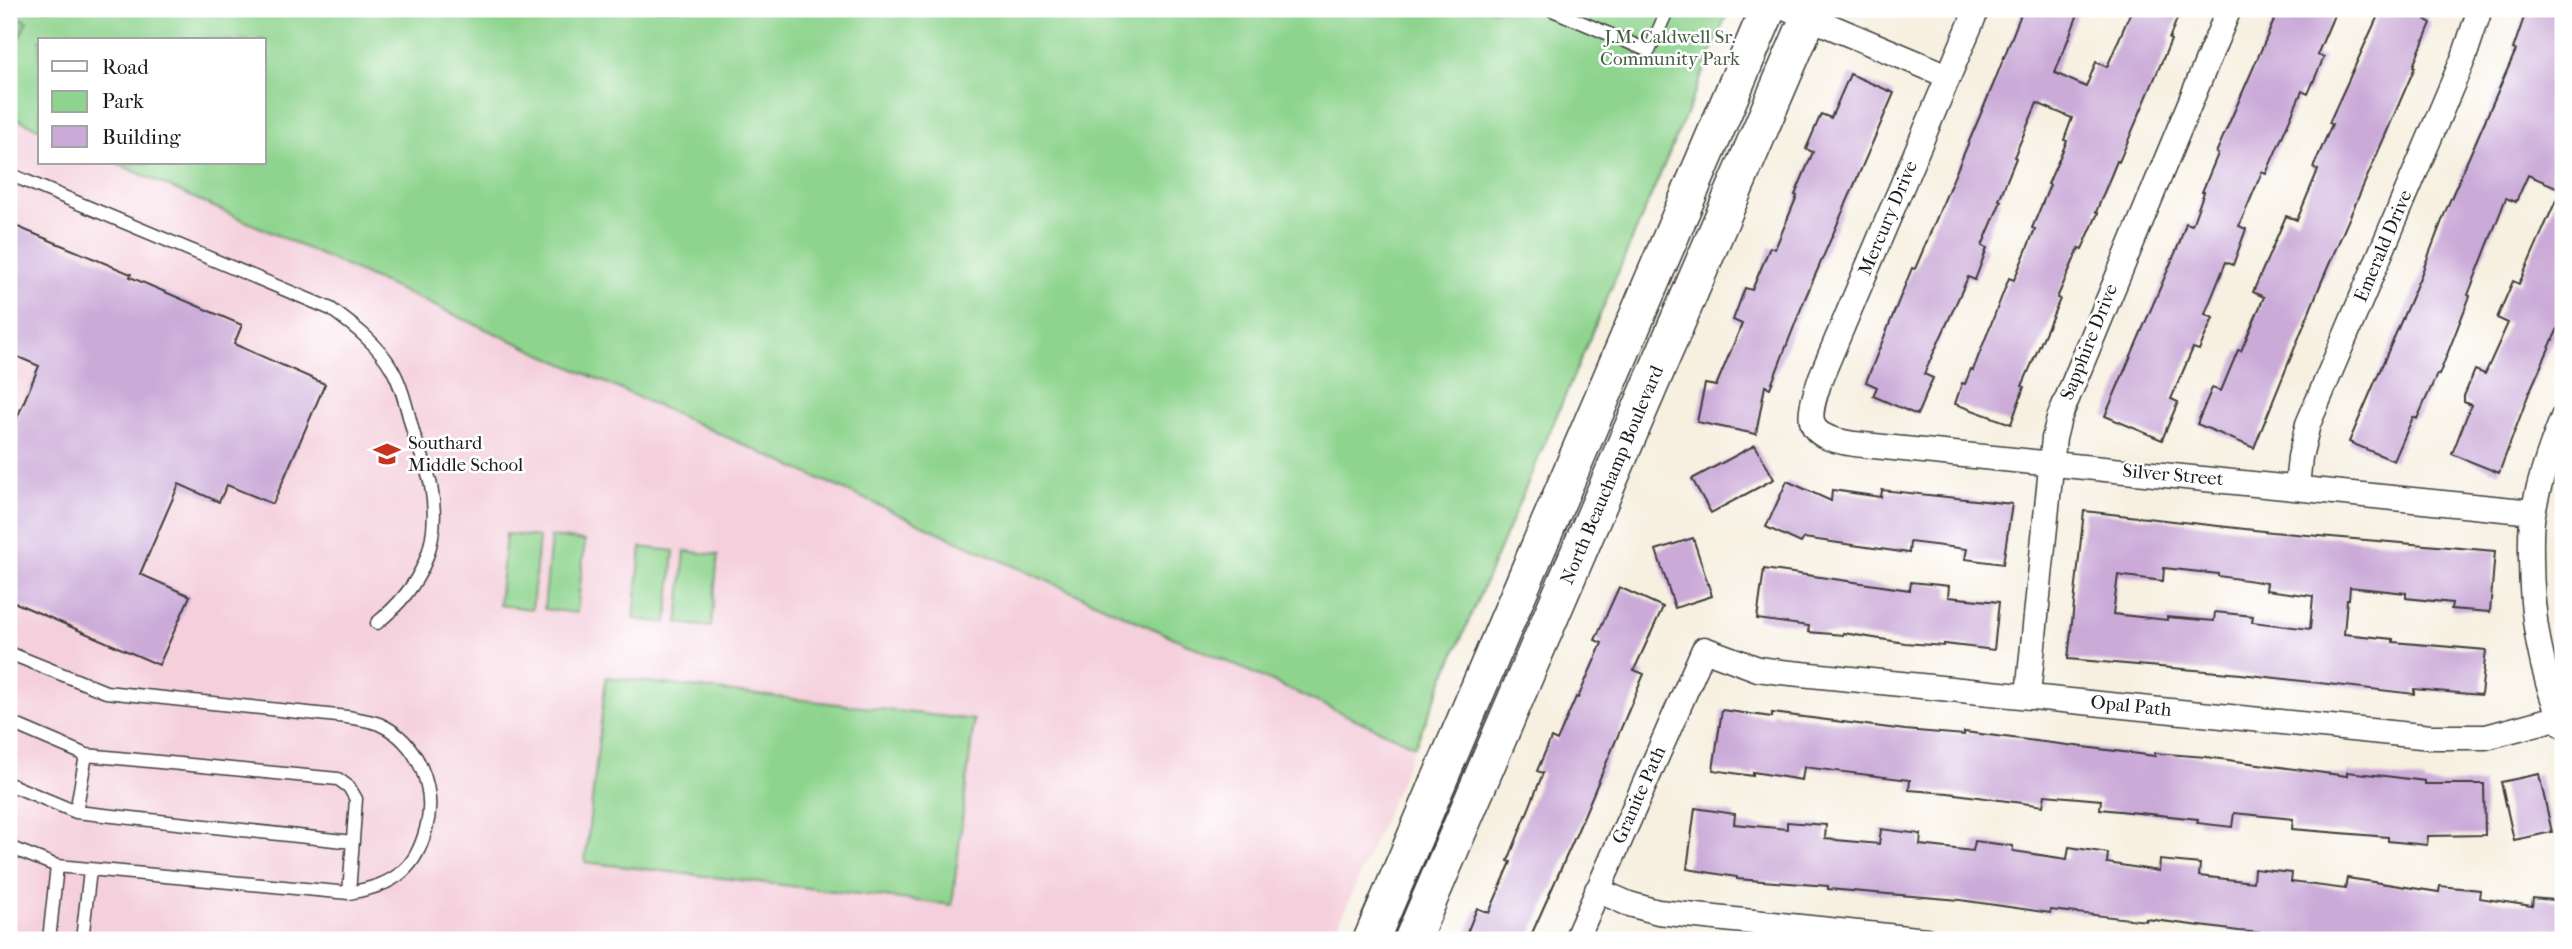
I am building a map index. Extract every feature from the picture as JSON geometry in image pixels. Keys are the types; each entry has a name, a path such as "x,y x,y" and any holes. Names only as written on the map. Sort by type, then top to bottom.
{"street":[{"name":"North Beauchamp Boulevard","path":"1371,940 1768,9"},
{"name":"Mercury Drive","path":"1815,430 1811,420 1812,409 1821,377 1977,9"},
{"name":"Sapphire Drive","path":"2028,695 2054,438 2066,396 2229,9"},
{"name":"Emerald Drive","path":"2297,487 2301,449 2308,424 2464,57 2480,9"},
{"name":"North Beauchamp Boulevard","path":"1412,940 1803,11"},
{"path":"1803,11 1948,76"},
{"path":"2562,721 2546,681 2531,587 2533,512 2551,448 2563,417"},
{"name":"Silver Street","path":"1815,430 1824,437 1854,444 2533,512"},
{"name":"Opal Path","path":"1704,649 1735,662 1770,671 2460,739 2510,733 2562,721"},
{"name":"Granite Path","path":"1576,940 1704,649"},
{"path":"1597,890 1629,904 1658,912 1926,940"}],"lane":[{"path":"1550,9 1649,51 1668,9"},
{"path":"9,174 331,309 357,328 377,348 393,370 431,485 434,510 432,538 424,565 412,589 395,609 377,623"},
{"path":"9,653 106,692 362,719 391,731 408,747 426,778 430,808 428,823 418,851 402,872 387,882 349,893 57,866 9,847"},
{"path":"9,722 86,755 338,779 349,787 356,799 349,893"},
{"path":"76,812 86,755"},
{"path":"9,785 76,812 353,842"},
{"path":"49,940 57,866"},
{"path":"82,940 90,870"}],"shaded area":[{"name":"Southard Middle School","path":"9,115 38,128 38,164 118,164 1415,746 1332,940 9,940"}],"green space":[{"name":"J.M. Caldwell Sr. Community Park","path":"9,9 1729,9 1415,746 118,164 266,164 266,38 38,38 38,128 9,115 9,61 27,21 9,13"},
{"path":"9,13 27,21 9,61"},
{"path":"506,534 539,537 532,609 499,605"},
{"path":"551,537 585,541 577,613 544,609"},
{"path":"641,547 674,551 667,623 634,619"},
{"path":"685,551 718,555 711,627 678,623"},
{"path":"606,677 974,720 952,905 585,862"}],"building":[{"path":"2023,9 2080,9 2055,73 2086,87 2096,62 2107,67 2132,9 2181,9 2169,39 2171,40 2119,162 2117,161 2096,212 2098,213 2057,298 2060,299 2022,386 2024,387 2011,424 1955,404 1962,383 1965,384 1971,369 1973,370 2009,278 2014,280 2035,229 2032,228 2050,185 2048,184 2067,141 2064,140 2072,118 2037,103 1982,246 1987,248 1975,280 1968,277 1924,374 1933,378 1917,415 1873,396 1877,387 1866,382"},
{"path":"2279,9 2324,9 2335,13 2317,55 2324,57 2308,94 2302,91 2266,174 2262,172 2239,226 2246,229 2233,265 2226,262 2205,314 2213,318 2199,350 2193,348 2171,399 2178,402 2162,440 2105,416 2186,223 2192,225 2218,154 2216,153"},
{"path":"2381,9 2431,9 2426,20 2431,23 2413,66 2415,67 2321,283 2254,448 2197,424 2212,388 2221,391 2238,350 2241,351 2264,297 2253,292 2286,216 2297,220 2318,170 2313,168 2332,124 2329,123"},
{"path":"2527,9 2563,9 2563,317 2529,393 2499,473 2452,454 2471,405 2464,402 2464,396 2475,370 2485,374 2508,323 2497,318 2513,281 2519,284 2561,189 2528,175 2516,202 2506,198 2439,375 2437,374 2417,419 2413,417 2394,461 2349,442 2516,50 2513,49"},
{"path":"1850,74 1894,93 1804,301 1770,388 1765,386 1756,434 1697,422 1705,384 1716,386 1742,324 1733,320 1745,288 1752,290 1770,247 1775,249 1797,196 1795,195 1813,152 1806,149 1821,114 1831,118"},
{"path":"13,225 131,274 130,277 242,325 234,344 325,384 273,504 227,485 219,502 179,484 140,574 190,596 159,665 9,600 9,437 39,366 9,353 9,236"},
{"path":"1755,445 1774,479 1711,513 1692,479"},
{"path":"1787,481 1831,501 1832,490 1881,497 1882,490 2012,504 2003,564 1965,559 1967,549 1910,542 1909,553 1804,538 1801,543 1766,527"},
{"path":"2084,511 2272,532 2495,551 2490,612 2451,609 2452,603 2406,598 2406,593 2350,587 2347,599 2344,634 2393,639 2393,642 2486,650 2481,695 2414,689 2414,694 2241,674 2068,659","holes":["2164,568 2267,583 2266,590 2313,596 2310,629 2252,622 2253,616 2215,612 2214,621 2167,617 2167,620 2113,614 2118,575 2163,581"]},
{"path":"1693,538 1712,596 1675,608 1656,550"},
{"path":"1764,569 1910,590 1911,582 1949,586 1948,597 1999,602 1994,650 1905,643 1843,633 1808,632 1809,626 1757,619"},
{"path":"1619,587 1663,607 1634,670 1644,674 1575,837 1529,940 1464,940 1477,908 1489,913 1511,862 1508,861 1543,773 1537,771 1551,738 1557,741 1576,697 1578,698 1602,643 1595,640"},
{"path":"1722,710 1772,717 1772,713 1905,730 1964,735 1964,732 2155,756 2155,753 2206,757 2347,776 2347,772 2385,776 2425,781 2425,784 2484,784 2485,835 2428,836 2427,845 2388,841 2388,837 2292,829 2293,819 2234,813 2232,827 2197,823 2198,819 2100,809 2101,800 2045,795 2043,806 1909,790 1910,780 1804,767 1802,780 1753,772 1753,776 1713,770"},
{"path":"2539,774 2552,832 2514,840 2501,782"},
{"path":"1695,808 1735,814 1734,824 1787,829 1787,822 1826,825 1825,839 1879,844 1881,829 1921,834 1920,845 1973,851 1975,841 2013,846 2013,851 2067,859 2069,847 2108,853 2107,863 2159,871 2160,860 2200,864 2199,876 2253,882 2254,869 2292,873 2291,882 2345,889 2347,878 2439,892 2440,886 2480,890 2479,898 2532,906 2533,898 2563,901 2563,940 2333,939 2051,910 2050,913 1960,900 1737,879 1687,869"}],"place":[{"name":"Southard Middle School","path":"387,454"}]}
